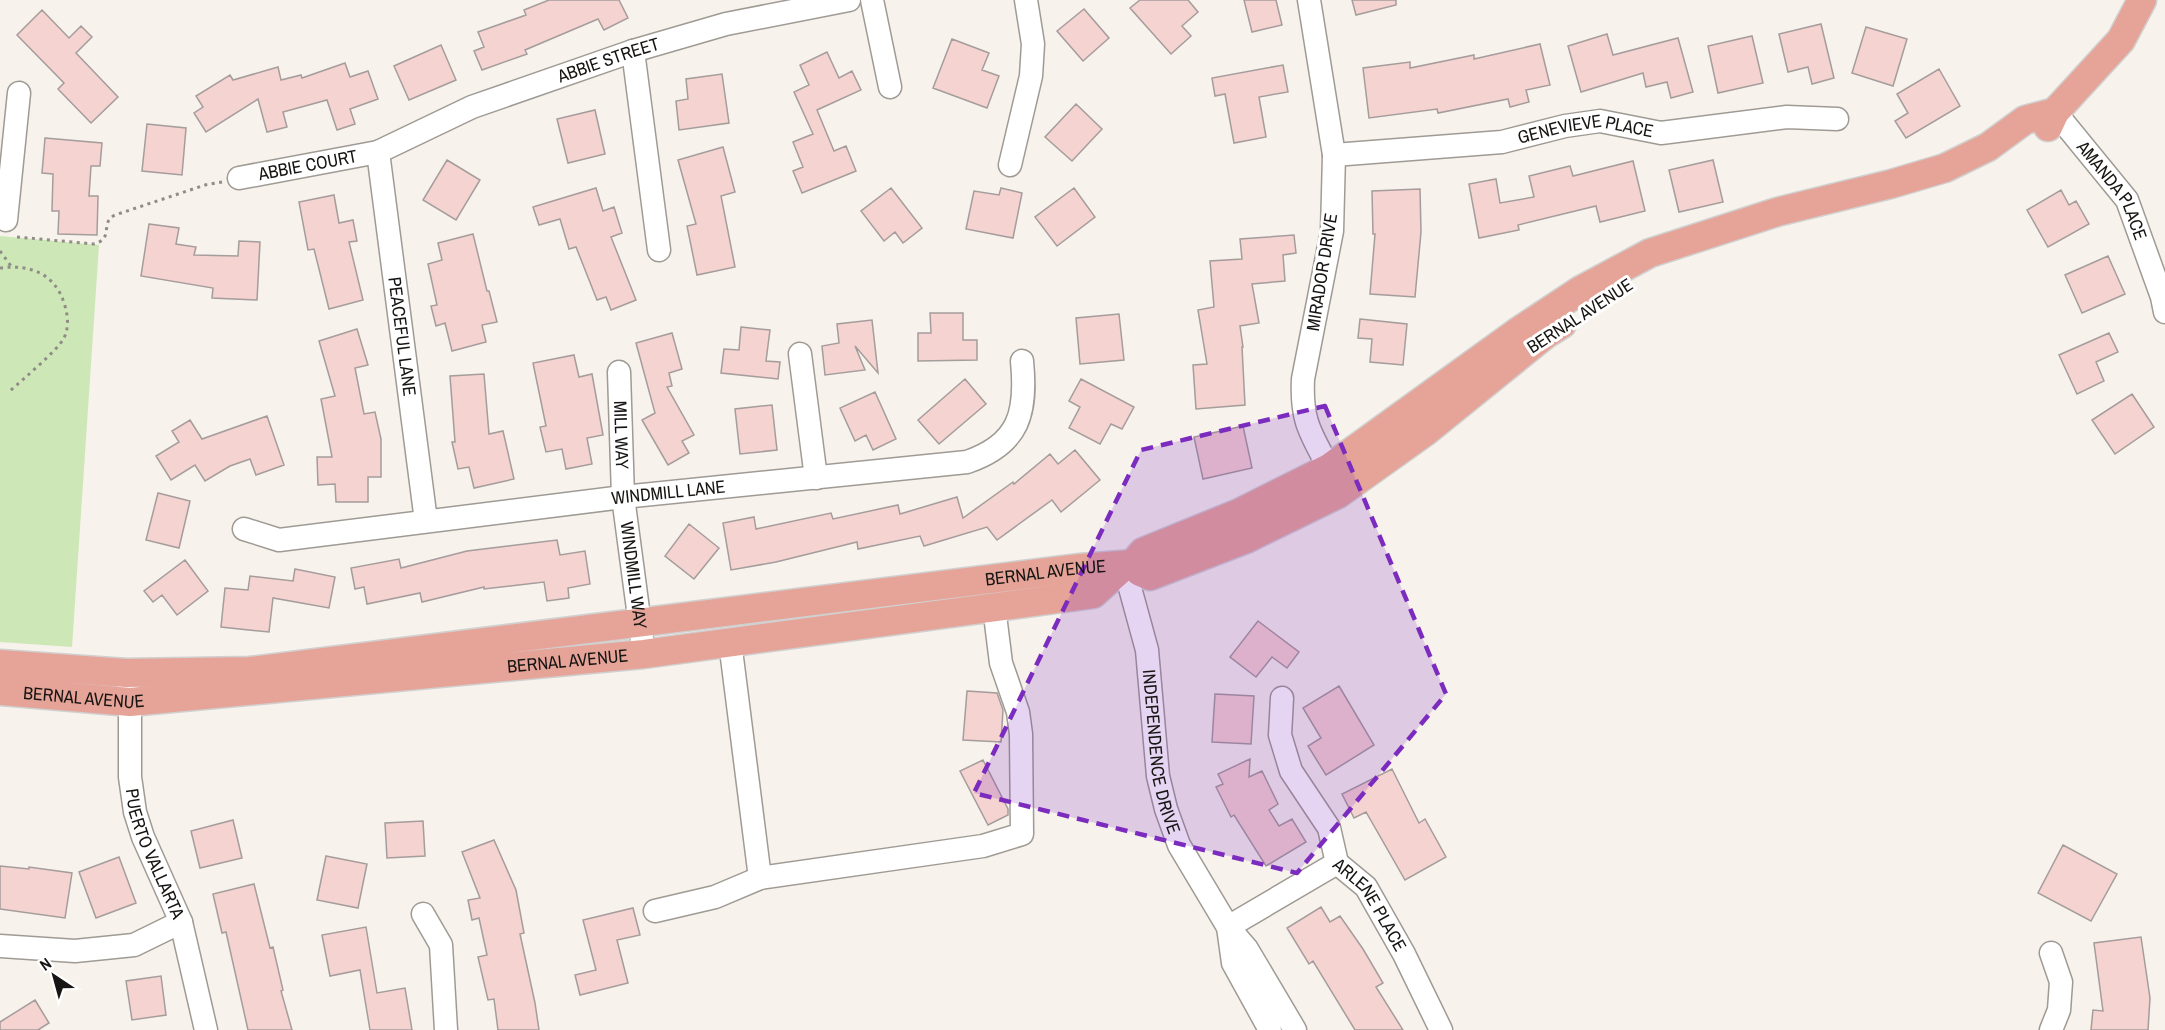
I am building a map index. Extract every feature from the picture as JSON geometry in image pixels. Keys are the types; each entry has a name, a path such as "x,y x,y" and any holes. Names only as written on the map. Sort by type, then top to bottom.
{"main road":[{"name":"BERNAL AVENUE","path":"0,664 126,674 250,671 1080,568 1129,565 1150,576 1246,538 1338,494 1425,432 1546,334 1614,290 1678,260 1757,231 1924,191 1999,158 2046,132 2055,112 2121,40 2142,0"},
{"name":"BERNAL AVENUE","path":"0,691 130,702 644,654 1093,594 1143,552 1239,513 1329,468 1516,333 1581,290 1650,253 1777,212 1945,168 1988,147 2025,120 2055,112"}],"street":[{"name":"ABBIE STREET","path":"378,152 472,107 633,51 726,24 849,0"},
{"path":"872,0 890,87"},
{"path":"1010,165 1031,76 1033,44 1026,0"},
{"name":"MIRADOR DRIVE","path":"1309,0 1334,155 1332,231 1303,379 1302,404 1307,427 1329,468"},
{"path":"633,51 659,250"},
{"path":"8,224 19,93"},
{"name":"AMANDA PLACE","path":"2055,112 2127,200 2162,297 2165,312"},
{"name":"GENEVIEVE PLACE","path":"1334,155 1502,142 1565,126 1600,122 1661,133 1786,117 1837,119"},
{"name":"ABBIE COURT","path":"239,178 378,152"},
{"name":"PEACEFUL LANE","path":"378,152 426,521"},
{"path":"800,354 816,478"},
{"name":"WINDMILL LANE","path":"244,529 279,540 623,497 967,462 981,458 995,450 1017,422 1023,406 1025,389 1022,361"},
{"name":"MILL WAY","path":"619,372 623,497"},
{"name":"WINDMILL WAY","path":"623,497 644,654"},
{"name":"INDEPENDENCE DRIVE","path":"1129,565 1147,650 1158,776 1166,809 1179,845 1228,927 1247,949 1295,1030"},
{"path":"656,911 715,897 760,878 983,846 1022,834 1021,734 1018,712 1001,663 994,607"},
{"path":"730,642 760,878"},
{"name":"PUERTO VALLARTA","path":"126,674 130,702 130,777 135,812 143,837 181,922 206,1030"},
{"path":"1282,698 1280,735 1291,771 1329,828 1337,863"},
{"name":"ARLENE PLACE","path":"1228,927 1337,863 1366,886 1404,954 1441,1030"},
{"path":"423,914 441,945 446,1030"},
{"path":"0,946 75,951 134,945 181,922"},
{"name":"INDEPENDENCE DRIVE","path":"1228,927 1233,963 1270,1030"},
{"path":"2051,953 2061,982 2059,1010 2051,1030"}],"path":[{"path":"8,224 94,244 102,242 106,236 109,217 205,185 239,178"},
{"path":"0,251 11,266"},
{"path":"0,268 26,267 50,279 62,297 68,326 63,340 10,391"}],"highlighted area":[{"path":"1325,406 1446,694 1297,873 974,793 1141,450"}],"green space":[{"path":"0,236 99,245 72,647 0,642"}],"building":[{"path":"549,0 619,0 628,18 604,30 598,19 525,50 527,54 482,70 474,51 484,47 478,32 526,15 524,10"},
{"path":"1140,0 1188,0 1198,12 1182,26 1191,36 1171,54 1130,8"},
{"path":"1244,0 1276,0 1282,25 1252,32"},
{"path":"1352,0 1396,0 1396,5 1356,15"},
{"path":"1084,9 1109,38 1083,61 1057,31"},
{"path":"42,10 69,38 81,26 92,37 76,53 118,97 91,123 58,89 64,83 17,35"},
{"path":"1821,24 1834,78 1812,84 1808,67 1788,72 1779,34"},
{"path":"1866,27 1907,39 1893,86 1852,73"},
{"path":"1607,34 1613,55 1678,38 1693,92 1671,98 1667,82 1646,87 1643,73 1581,92 1568,46"},
{"path":"1752,36 1763,83 1718,93 1708,46"},
{"path":"952,39 989,53 982,70 999,76 987,108 933,88"},
{"path":"1540,44 1550,85 1526,90 1529,102 1510,107 1508,99 1438,113 1437,109 1369,118 1363,68 1410,62 1410,68 1474,55 1474,59"},
{"path":"441,45 456,80 409,100 394,66"},
{"path":"827,52 839,78 852,71 861,90 817,110 834,151 846,146 856,171 802,193 793,171 803,167 793,142 813,134 794,92 809,85 800,65"},
{"path":"345,63 350,77 368,71 378,99 350,109 355,124 337,130 327,100 283,112 287,127 267,132 258,99 206,132 194,113 203,107 196,96 230,75 233,80 278,67 281,80 301,75 302,78"},
{"path":"1283,65 1288,92 1259,97 1266,137 1234,143 1225,94 1215,96 1212,78"},
{"path":"1939,69 1960,106 1906,138 1895,121 1908,113 1897,94"},
{"path":"722,74 729,123 679,130 676,101 688,99 686,79"},
{"path":"1076,104 1102,129 1072,161 1045,137"},
{"path":"595,110 605,154 568,163 557,119"},
{"path":"147,124 186,128 182,175 142,171"},
{"path":"45,138 102,143 100,166 91,166 89,196 98,196 97,235 58,234 59,211 52,211 53,174 42,173"},
{"path":"723,147 735,192 721,196 735,267 697,275 687,226 696,224 678,160"},
{"path":"447,160 480,180 456,220 423,200"},
{"path":"1713,160 1723,202 1679,212 1669,170"},
{"path":"1633,161 1645,211 1600,222 1596,206 1518,225 1519,230 1479,238 1469,184 1496,179 1500,203 1534,197 1529,176 1570,166 1573,176"},
{"path":"596,188 603,211 614,207 622,233 611,237 636,300 611,310 606,297 597,300 576,247 569,249 560,219 539,225 533,207"},
{"path":"891,188 922,228 903,243 895,232 884,241 861,211"},
{"path":"1001,188 1022,193 1013,238 966,229 974,191 999,195"},
{"path":"1074,188 1095,217 1057,246 1035,217"},
{"path":"1420,189 1421,232 1415,297 1370,294 1375,234 1373,234 1372,191"},
{"path":"2061,190 2069,205 2076,201 2089,224 2048,247 2027,210"},
{"path":"334,195 339,223 353,220 357,241 349,242 363,300 329,309 314,249 308,250 299,202"},
{"path":"149,224 179,228 176,244 196,247 194,255 238,256 239,241 260,242 257,300 212,298 213,288 141,276"},
{"path":"473,234 497,322 482,325 486,342 452,351 445,323 436,326 431,306 437,305 428,264 442,260 438,243"},
{"path":"1294,235 1296,253 1283,255 1285,281 1252,284 1259,323 1240,326 1245,405 1196,409 1193,365 1207,364 1198,310 1214,307 1210,261 1242,259 1240,239"},
{"path":"2108,256 2125,294 2082,313 2065,275"},
{"path":"930,313 963,313 963,340 977,340 977,360 918,361 918,333 931,333"},
{"path":"1119,314 1124,360 1080,364 1076,318"},
{"path":"1360,319 1407,324 1403,365 1370,362 1372,339 1358,338"},
{"path":"872,320 878,373 855,346 865,370 825,375 822,346 839,343 837,324"},
{"path":"741,327 770,330 766,361 780,362 778,379 721,373 724,349 739,350"},
{"path":"357,329 368,365 355,368 364,414 375,412 381,439 381,477 368,477 368,502 336,502 335,484 318,485 317,457 332,457 321,399 335,396 319,341"},
{"path":"672,333 682,369 669,373 672,386 667,387 694,435 682,441 689,453 668,465 642,420 655,413 636,343"},
{"path":"2109,333 2118,352 2096,362 2104,381 2077,394 2059,355"},
{"path":"574,355 579,377 592,374 603,435 587,438 592,464 566,469 562,449 546,452 540,427 546,426 533,363"},
{"path":"484,374 489,434 503,431 514,479 474,488 469,467 458,469 452,442 455,442 450,376"},
{"path":"965,379 986,404 939,444 918,420"},
{"path":"1081,379 1134,407 1122,429 1111,424 1100,444 1069,428 1080,407 1069,401"},
{"path":"875,392 896,439 873,450 866,435 855,441 840,408"},
{"path":"2132,394 2154,427 2115,454 2092,420"},
{"path":"772,405 777,450 740,454 735,409"},
{"path":"267,416 284,465 256,475 250,459 230,466 205,481 195,465 171,480 156,456 179,442 172,431 190,420 202,439"},
{"path":"1243,426 1252,468 1203,479 1194,437"},
{"path":"1075,450 1100,480 1061,512 1052,500 997,540 987,527 924,546 920,536 858,549 857,542 776,562 731,570 723,523 754,517 756,529 831,513 833,519 898,505 900,514 957,497 963,518 1013,482 1014,484 1050,454 1058,464"},
{"path":"158,493 190,501 179,548 146,540"},
{"path":"689,524 719,548 694,579 665,556"},
{"path":"557,540 560,555 585,551 590,584 568,588 569,598 547,601 544,582 484,589 484,587 422,602 420,593 367,604 364,587 355,589 351,568 399,559 401,568 467,551"},
{"path":"185,560 208,591 177,615 162,595 153,602 144,591"},
{"path":"295,569 335,577 329,608 273,598 269,632 221,627 225,588 248,590 250,576 293,581"},
{"path":"1258,621 1299,652 1287,668 1272,657 1256,677 1230,657"},
{"path":"1339,686 1374,745 1326,775 1308,746 1321,738 1303,708"},
{"path":"967,691 997,693 1003,710 1001,742 963,740"},
{"path":"1215,694 1254,696 1251,744 1212,742"},
{"path":"1250,759 1249,777 1262,771 1278,804 1269,810 1279,826 1292,819 1306,842 1266,866 1234,815 1231,817 1216,787 1223,784 1218,774"},
{"path":"983,760 1008,809 1008,815 988,825 960,771"},
{"path":"1392,769 1419,823 1425,819 1446,857 1405,880 1366,812 1354,818 1342,794"},
{"path":"233,820 242,858 200,868 191,831"},
{"path":"423,821 425,856 387,858 385,823"},
{"path":"494,840 516,890 524,933 520,934 539,1030 498,1030 494,999 488,1000 478,957 487,955 479,918 472,920 468,900 480,898 462,852"},
{"path":"2063,845 2117,874 2091,921 2038,893"},
{"path":"326,856 367,864 358,908 317,900"},
{"path":"119,857 136,903 96,918 79,872"},
{"path":"0,866 29,869 29,867 72,873 65,918 0,909"},
{"path":"254,884 270,948 273,947 283,990 281,991 292,1030 248,1030 226,932 222,933 213,894"},
{"path":"1321,907 1330,922 1340,916 1363,949 1383,983 1376,987 1403,1030 1355,1030 1313,961 1309,964 1287,928"},
{"path":"633,908 640,935 617,940 628,983 580,995 575,975 596,970 583,920"},
{"path":"366,927 377,993 405,988 412,1030 370,1030 360,970 330,976 322,935"},
{"path":"2141,937 2150,998 2148,1030 2091,1030 2093,1010 2103,1011 2094,943"},
{"path":"161,976 166,1015 132,1020 126,981"},
{"path":"35,1000 49,1023 38,1030 0,1030 0,1022"}]}
